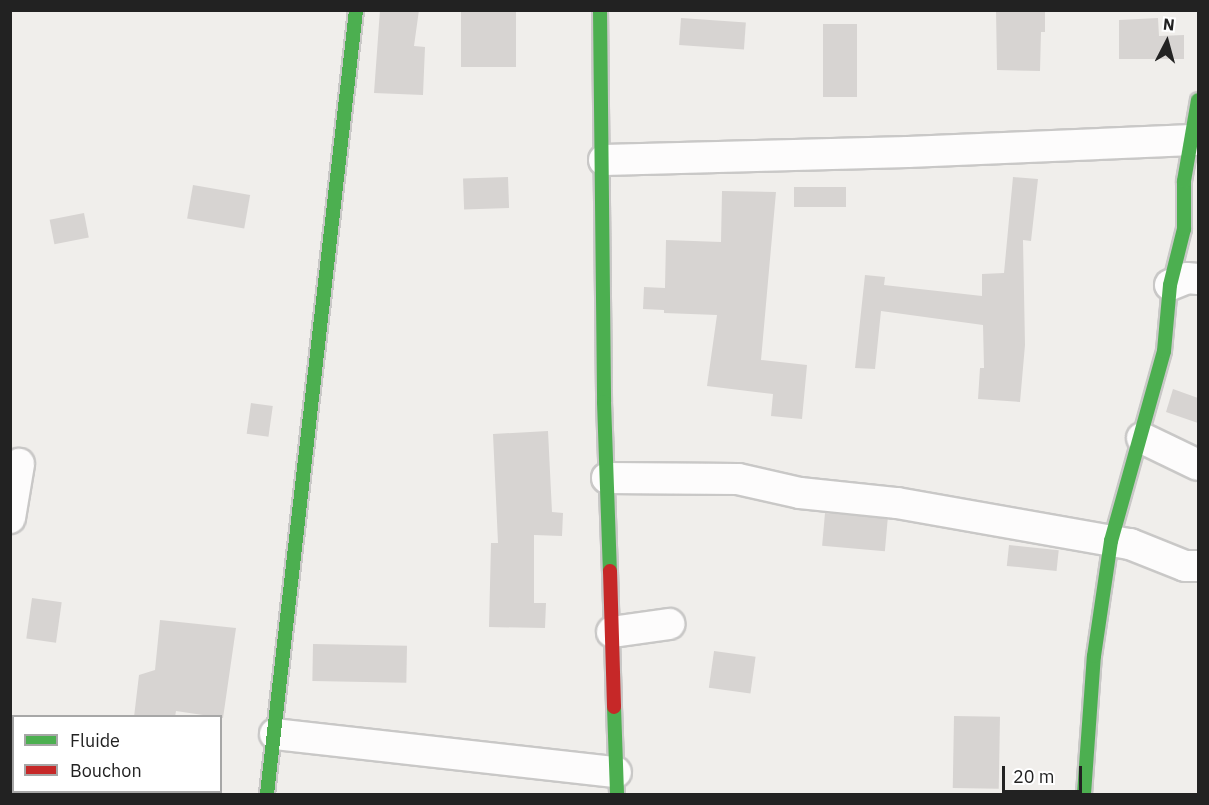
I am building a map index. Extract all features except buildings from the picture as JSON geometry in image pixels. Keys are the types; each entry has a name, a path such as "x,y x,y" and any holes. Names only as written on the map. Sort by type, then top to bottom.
{"street":[{"path":"267,795 357,10"},
{"path":"275,734 616,783 606,478 604,160 600,10"},
{"path":"1084,795 1094,656 1111,540 1142,438 1164,351 1170,285 1184,230 1184,182 1194,140 1198,100"},
{"path":"604,160 1194,140"},
{"path":"1170,285 1187,278 1198,279"},
{"path":"1142,438 1198,465"},
{"path":"10,518 19,464"},
{"path":"606,478 738,479 800,493 897,503 1111,540 1152,551 1185,566 1198,566"},
{"path":"612,632 669,624"}],"traffic: fast":[{"path":"267,794 356,10"},
{"path":"600,10 604,402 610,571"},
{"path":"1084,794 1094,656 1111,541 1164,351 1170,285 1184,229 1184,181 1198,100"},
{"path":"614,707 617,794"}],"traffic: jam":[{"path":"610,571 614,707"}]}
